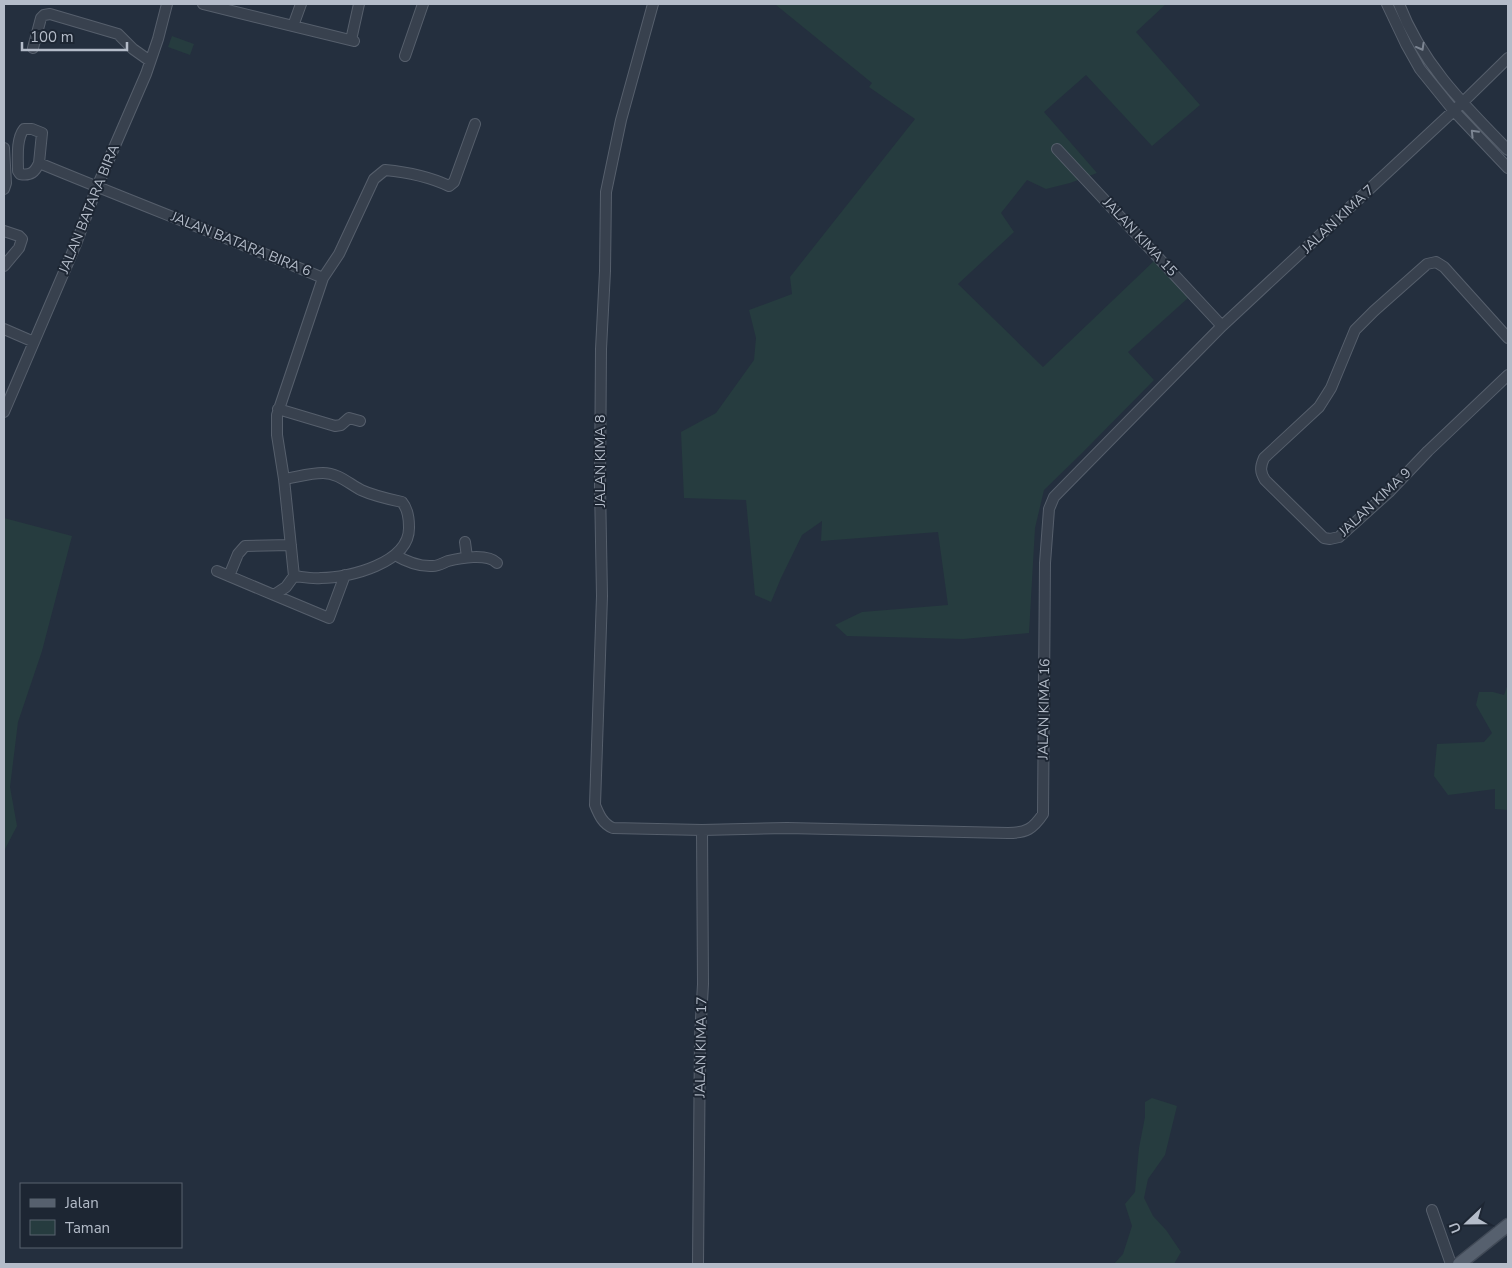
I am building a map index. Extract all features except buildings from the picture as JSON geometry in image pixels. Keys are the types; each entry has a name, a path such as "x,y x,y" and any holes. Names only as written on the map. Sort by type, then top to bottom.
{"main road":[{"path":"1459,1264 1508,1225"}],"street":[{"name":"JALAN BATARA BIRA","path":"4,412 76,244 97,187 150,61 167,4"},
{"path":"203,4 244,9 293,26 352,40 358,4"},
{"path":"293,26 301,4"},
{"path":"405,56 423,4"},
{"name":"JALAN KIMA 8","path":"653,4 621,120 606,192 605,271 601,349 600,486 602,596 595,805 602,820 613,828 702,830"},
{"path":"1387,4 1420,69 1454,111 1508,168"},
{"path":"1399,4 1425,55 1438,75 1462,103 1508,150"},
{"path":"33,48 41,18 44,15 50,14 118,34 150,61"},
{"name":"JALAN KIMA 7","path":"1222,326 1454,111 1508,58"},
{"path":"322,278 339,254 374,179 385,170 442,182 450,186 454,182 475,124"},
{"path":"4,148 6,183 4,187"},
{"name":"JALAN KIMA 15","path":"1057,149 1222,326"},
{"name":"JALAN BATARA BIRA 6","path":"39,163 244,244 322,278 277,415 276,430 284,479 294,576"},
{"path":"4,231 19,236 22,239 19,248 4,266"},
{"name":"JALAN KIMA 9","path":"1508,338 1444,267 1436,262 1427,264 1355,330 1326,398 1264,458 1261,467 1262,475 1324,538 1330,540 1339,536 1389,492 1428,451 1508,375"},
{"name":"JALAN KIMA 16","path":"702,830 787,828 1020,833 1036,824 1042,814 1045,563 1050,503 1054,496 1222,326"},
{"path":"4,329 34,342"},
{"path":"278,409 335,426 341,425 349,418 360,421"},
{"path":"274,595 286,587 294,576 320,578 345,575 381,564 395,556 403,547 408,538 409,528 407,509 402,502 359,489 349,482 330,474 323,473 284,479"},
{"path":"465,542 466,557"},
{"path":"228,576 238,554 245,546 291,545"},
{"path":"395,556 414,564 434,566 466,557 490,559 497,563"},
{"path":"217,571 329,618 345,575"},
{"name":"JALAN KIMA 17","path":"698,1264 702,830"},
{"path":"1432,1210 1451,1264"}],"green space":[{"path":"777,4 1166,4 1136,32 1200,105 1152,146 1086,75 1044,112 1097,173 1046,189 1027,180 1001,213 1014,232 958,284 1043,367 1155,260 1188,298 1128,352 1154,380 1044,490 1035,528 1029,633 963,639 847,636 835,625 862,612 948,605 938,532 821,541 822,521 802,535 771,602 755,595 746,500 684,498 681,432 716,413 754,360 756,338 749,310 792,294 790,277 915,119 869,87 872,83"},
{"path":"172,36 194,44 190,55 168,47"},
{"path":"4,518 72,536 42,651 18,722 10,787 17,826 4,851"},
{"path":"1508,684 1508,810 1495,809 1495,789 1448,795 1434,776 1437,744 1484,742 1492,733 1476,705 1479,692 1493,692 1504,695"},
{"path":"1152,1098 1177,1106 1165,1155 1148,1179 1144,1198 1153,1216 1166,1230 1181,1252 1174,1264 1114,1264 1123,1254 1132,1226 1125,1204 1135,1192 1139,1148 1145,1117 1145,1102"}]}
